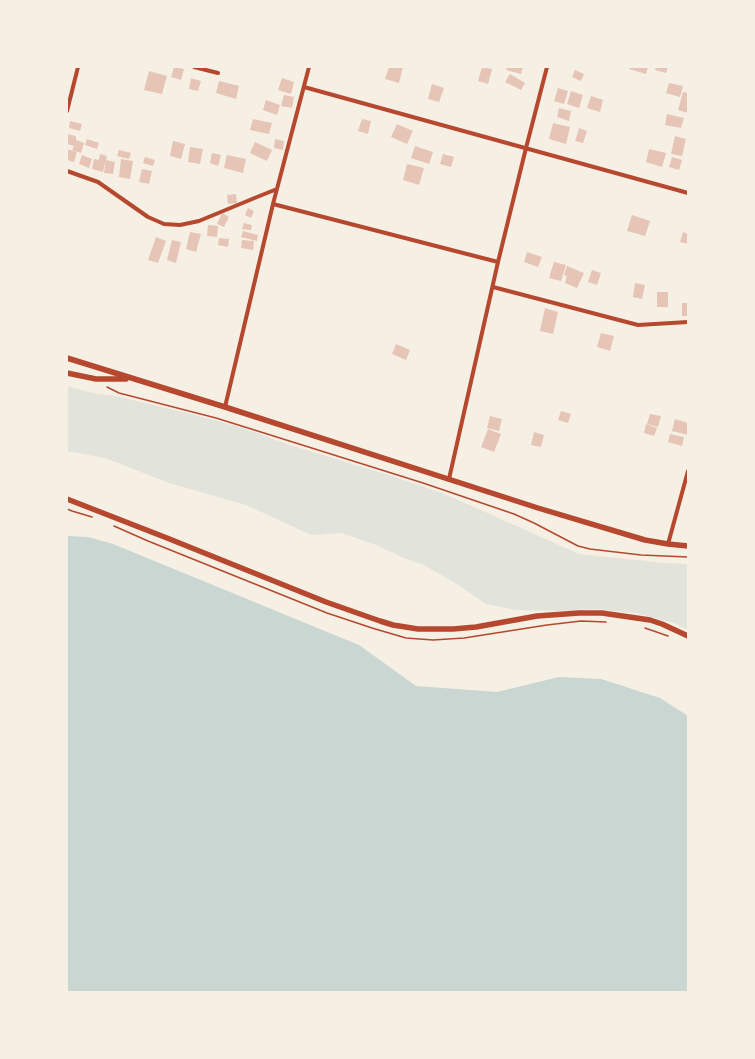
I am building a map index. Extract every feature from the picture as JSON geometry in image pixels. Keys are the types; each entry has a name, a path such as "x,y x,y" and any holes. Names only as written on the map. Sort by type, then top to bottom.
{"street":[{"path":"67,111 78,67"},
{"path":"194,67 218,73"},
{"path":"225,407 273,204 309,67"},
{"path":"449,479 498,262 547,67"},
{"path":"304,87 688,193"},
{"path":"67,171 98,182 148,217 164,224 180,225 199,221 277,189"},
{"path":"273,204 498,262"},
{"path":"493,287 638,325 688,322"},
{"path":"67,358 624,534 645,540 688,546"},
{"path":"67,373 96,379 132,379"},
{"path":"668,544 688,471"},
{"path":"67,499 306,594 393,625 418,629 453,629 476,627 537,616 602,613 650,620 688,636"}],"path":[{"path":"107,387 119,393 216,418 423,483 506,511 534,523 578,546 641,555 688,557"},
{"path":"67,509 92,518"},
{"path":"113,526 327,612 406,638 433,640 464,638 548,625 581,622 608,622"},
{"path":"645,628 671,637"}],"shaded area":[{"path":"67,386 93,393 116,396 243,428 290,445 392,476 445,494 579,554 688,564 688,630 674,623 635,613 596,609 563,611 516,610 486,604 457,584 424,565 404,558 376,545 342,533 311,535 246,505 169,483 105,458 67,451"},
{"path":"67,536 88,537 113,544 359,645 416,686 497,692 559,677 601,679 660,698 688,716 688,992 67,992"}],"building":[{"path":"174,67 184,69 181,80 171,77"},
{"path":"389,67 403,67 399,83 385,79"},
{"path":"482,67 492,69 488,84 478,81"},
{"path":"507,67 523,67 521,74 506,70"},
{"path":"630,67 648,67 646,74 629,69"},
{"path":"656,67 668,67 666,73 655,70"},
{"path":"575,70 584,74 581,81 572,77"},
{"path":"149,71 167,76 162,94 144,90"},
{"path":"510,74 525,83 521,90 505,82"},
{"path":"191,78 201,81 198,91 189,89"},
{"path":"282,78 294,82 291,94 278,90"},
{"path":"219,81 239,86 236,99 216,93"},
{"path":"669,83 683,86 680,97 666,93"},
{"path":"432,84 444,88 439,102 428,99"},
{"path":"558,88 568,91 564,104 554,101"},
{"path":"571,91 583,95 579,108 567,104"},
{"path":"683,92 688,93 688,113 678,110"},
{"path":"284,95 294,97 292,108 281,106"},
{"path":"591,96 603,100 600,112 587,108"},
{"path":"266,100 280,105 277,115 263,110"},
{"path":"559,108 571,111 569,121 557,117"},
{"path":"667,114 684,118 681,128 665,125"},
{"path":"253,119 272,123 269,134 250,130"},
{"path":"362,119 371,121 368,134 358,131"},
{"path":"70,121 82,124 80,131 69,128"},
{"path":"553,123 570,127 566,144 549,139"},
{"path":"397,124 413,131 407,144 391,137"},
{"path":"579,128 587,131 583,143 575,141"},
{"path":"67,134 76,136 76,140 84,143 81,153 72,150 74,146 67,144"},
{"path":"675,136 686,139 682,156 671,154"},
{"path":"87,139 99,143 97,149 85,145"},
{"path":"275,139 284,141 283,150 274,148"},
{"path":"173,141 185,144 181,159 170,156"},
{"path":"255,142 272,150 267,161 250,153"},
{"path":"415,146 433,152 429,164 411,158"},
{"path":"190,147 203,149 200,164 188,162"},
{"path":"67,149 77,152 74,162 67,160"},
{"path":"649,149 666,153 662,167 646,162"},
{"path":"119,150 131,153 129,159 117,156"},
{"path":"212,153 221,155 218,166 210,163"},
{"path":"100,154 107,156 103,172 92,169 94,159 99,160"},
{"path":"443,154 454,157 451,167 440,164"},
{"path":"82,155 92,159 89,168 79,164"},
{"path":"227,155 246,159 243,173 224,168"},
{"path":"145,157 155,160 153,166 143,163"},
{"path":"672,157 682,160 679,170 669,167"},
{"path":"121,159 133,161 130,179 119,177"},
{"path":"106,160 115,162 113,174 104,173"},
{"path":"407,164 424,168 419,185 403,180"},
{"path":"142,169 152,171 149,184 139,182"},
{"path":"236,194 237,203 228,204 227,195"},
{"path":"248,208 254,211 251,218 245,215"},
{"path":"222,213 229,217 224,227 217,224"},
{"path":"632,215 650,221 645,236 627,231"},
{"path":"244,223 252,225 251,230 242,229"},
{"path":"208,225 218,226 217,237 207,236"},
{"path":"243,231 258,235 257,241 241,237"},
{"path":"190,232 201,234 196,252 186,249"},
{"path":"683,232 688,234 688,244 680,242"},
{"path":"156,237 166,241 158,263 148,260"},
{"path":"219,238 229,239 228,247 218,245"},
{"path":"172,240 181,242 176,263 167,260"},
{"path":"242,240 254,241 253,250 241,248"},
{"path":"527,252 542,257 538,267 524,262"},
{"path":"554,262 566,265 561,281 549,278"},
{"path":"567,266 584,273 577,288 565,283 567,276 564,275"},
{"path":"592,270 601,273 597,285 588,282"},
{"path":"635,283 645,285 642,299 633,297"},
{"path":"657,292 668,292 668,307 657,307"},
{"path":"682,303 688,303 688,316 682,316"},
{"path":"545,308 558,312 553,334 540,331"},
{"path":"601,333 614,336 610,351 597,347"},
{"path":"396,344 410,350 406,360 392,354"},
{"path":"561,411 571,414 568,423 558,420"},
{"path":"650,414 661,416 658,427 647,424"},
{"path":"490,416 502,419 499,431 487,428"},
{"path":"675,419 688,423 688,435 672,431"},
{"path":"646,424 657,428 654,436 644,433"},
{"path":"488,429 501,434 494,452 481,447"},
{"path":"534,432 544,435 541,447 531,445"},
{"path":"670,434 684,437 682,446 668,442"}]}
